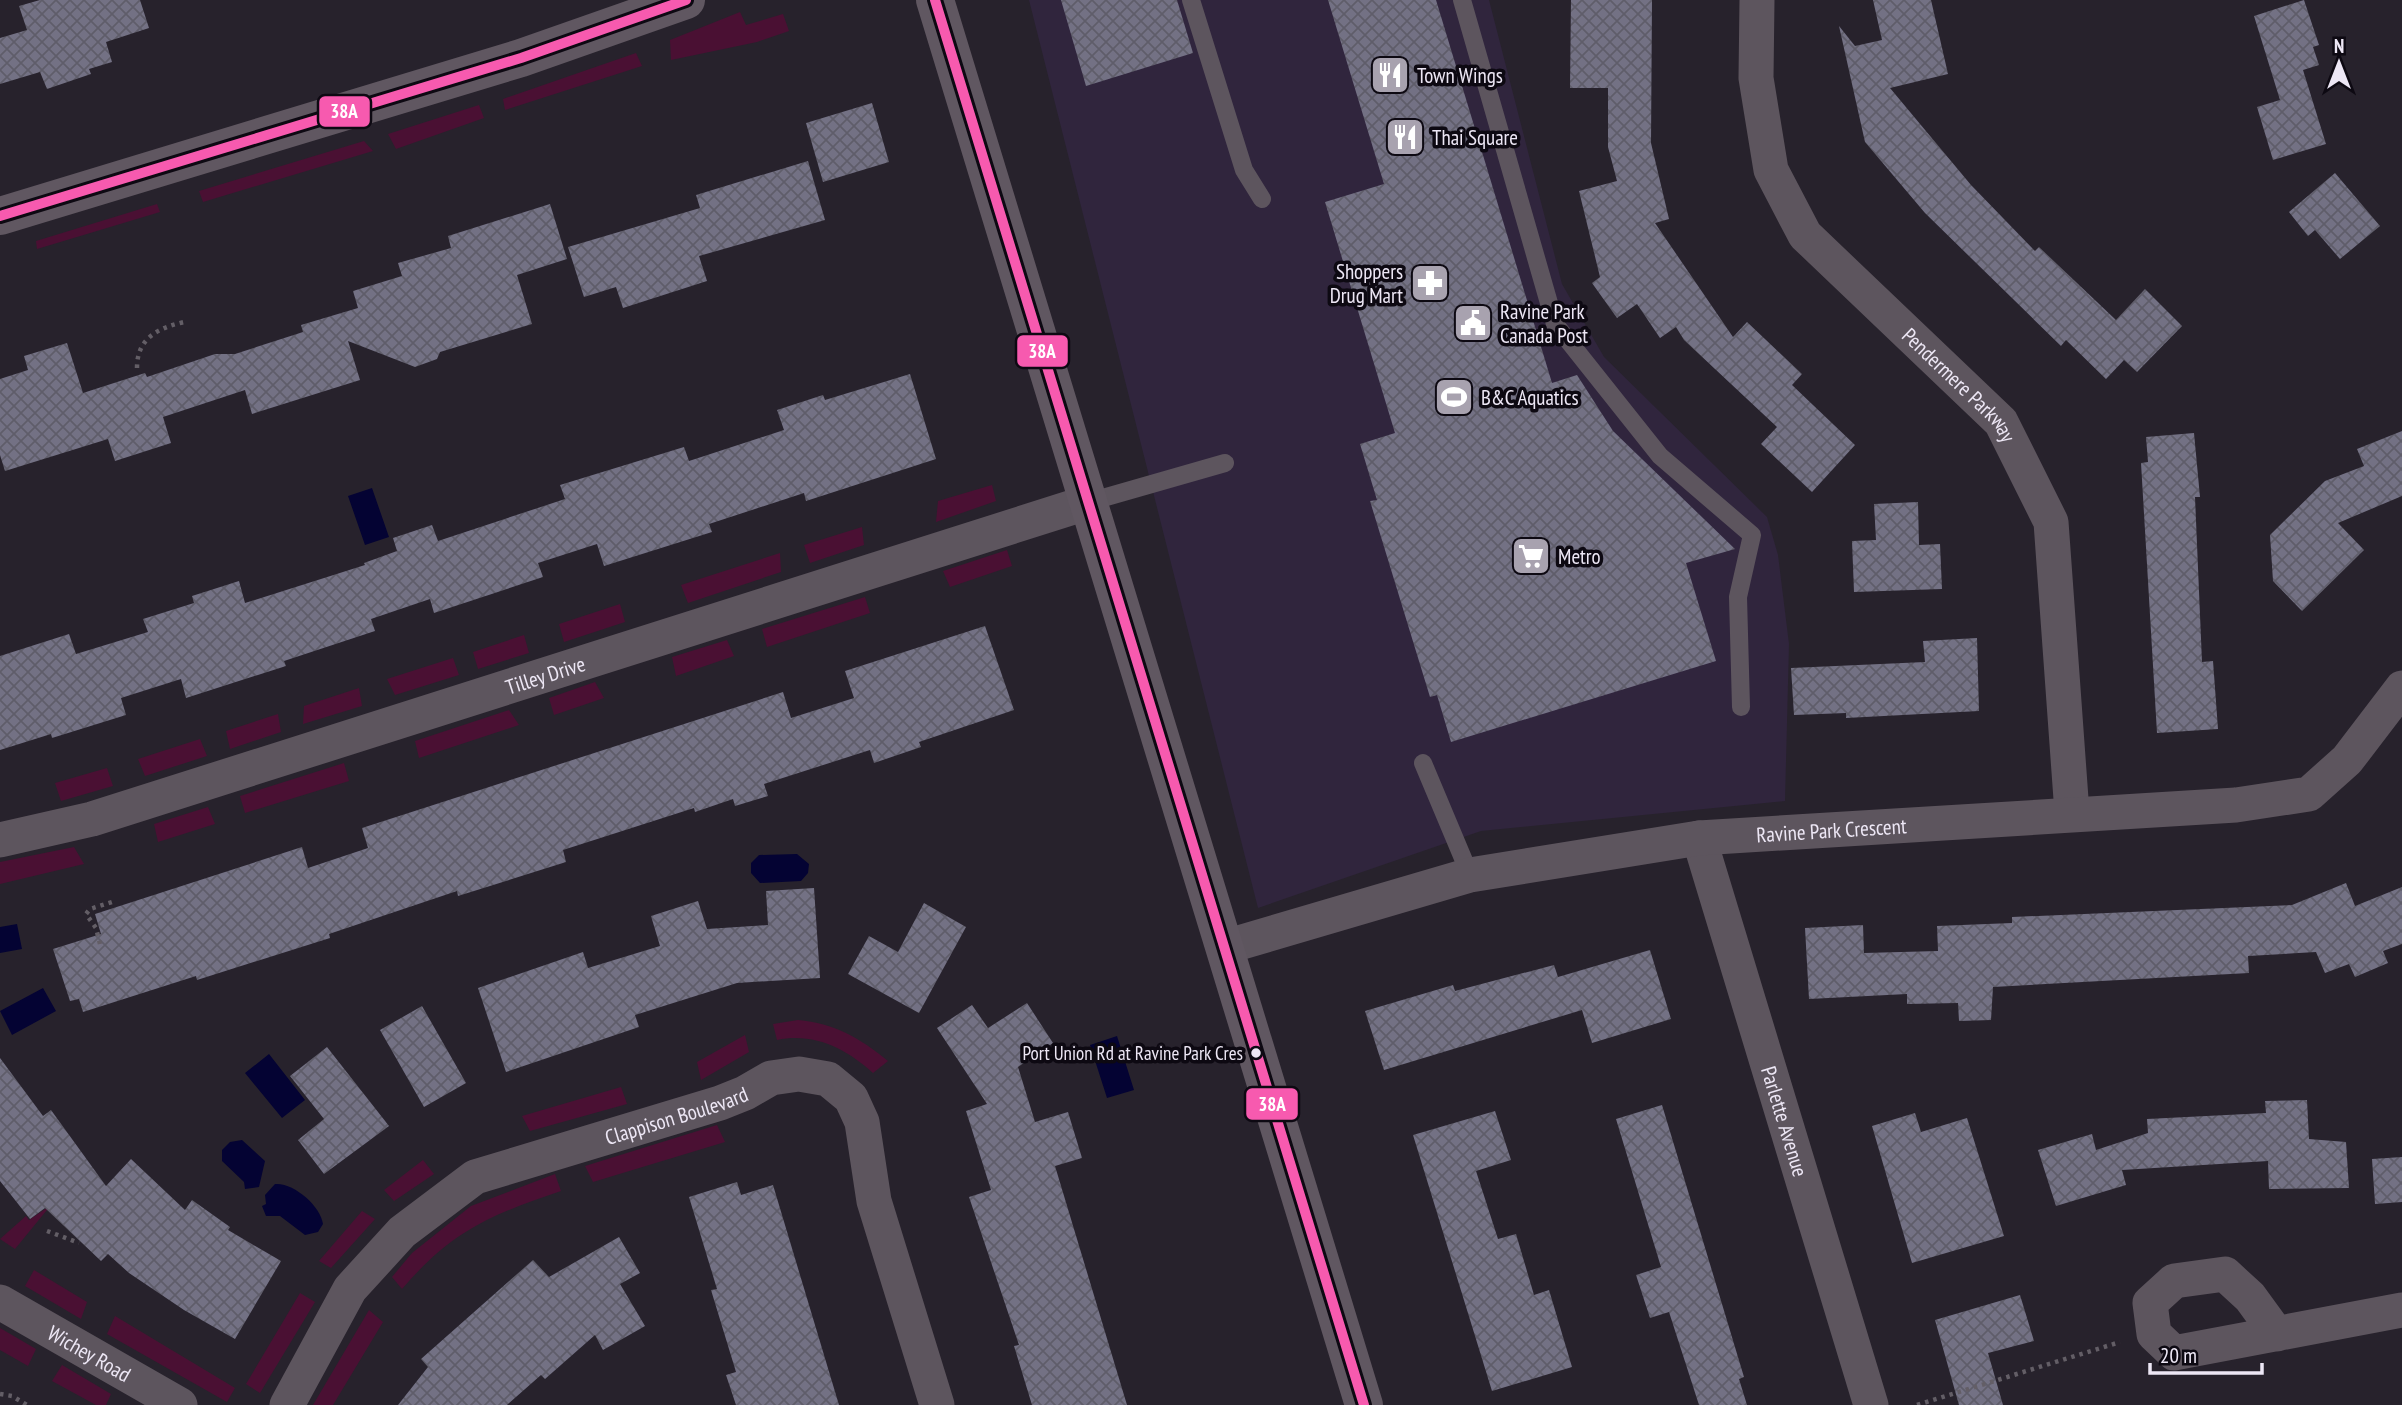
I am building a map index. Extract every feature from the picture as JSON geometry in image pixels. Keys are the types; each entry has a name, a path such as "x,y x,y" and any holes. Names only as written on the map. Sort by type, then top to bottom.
{"main road":[{"path":"0,216 521,58 686,0"},
{"path":"935,0 1364,1405"}],"street":[{"name":"Pendermere Parkway","path":"1757,0 1756,78 1771,170 1805,235 2001,422 2052,522 2072,813"},
{"name":"Tilley Drive","path":"0,840 105,815 1089,502"},
{"name":"Ravine Park Crescent","path":"1225,947 1470,875 1699,838 2236,805 2309,794 2347,760 2402,688"},
{"name":"Parlette Avenue","path":"1699,838 1871,1405"},
{"name":"Clappison Boulevard","path":"287,1405 350,1289 402,1232 475,1177 720,1103 771,1078 799,1074 828,1079 851,1098 862,1122 874,1202 937,1405"},
{"path":"2277,1334 2250,1297 2225,1274 2174,1281 2150,1303 2154,1334 2174,1353 2277,1334 2402,1310"},
{"name":"Wichey Road","path":"0,1302 180,1405"}],"lane":[{"path":"1191,0 1244,170 1262,199"},
{"path":"1462,0 1555,324 1660,456 1752,535 1738,597 1741,706"},
{"path":"1089,502 1225,463"},
{"path":"1423,763 1470,875"}],"path":[{"path":"136,368 136,354 153,332 184,322"},
{"path":"100,944 86,914 90,909 112,902"},
{"path":"47,1231 79,1243"},
{"path":"1917,1405 2104,1345 2154,1334"},
{"path":"0,1394 12,1395 27,1405"}],"shaded area":[{"path":"1029,0 1489,0 1562,284 1604,357 1767,517 1778,555 1789,644 1785,801 1481,831 1258,908"},
{"path":"740,12 746,25 783,14 789,31 757,42 671,60 670,40"},
{"path":"636,53 642,66 505,110 503,99"},
{"path":"479,105 484,118 396,149 388,134"},
{"path":"364,141 373,151 203,202 199,191"},
{"path":"157,204 160,212 37,249 36,241"},
{"path":"992,485 996,501 936,522 938,501"},
{"path":"372,488 389,537 365,545 348,496"},
{"path":"862,527 864,545 810,563 804,545"},
{"path":"1007,550 1012,566 950,587 943,571"},
{"path":"780,553 781,572 688,603 681,585"},
{"path":"865,597 870,613 767,647 762,629"},
{"path":"620,604 625,622 564,642 559,624"},
{"path":"524,635 529,653 478,669 473,652"},
{"path":"727,640 734,656 676,676 672,657"},
{"path":"453,658 459,675 395,695 387,679"},
{"path":"595,682 604,698 554,715 549,698"},
{"path":"359,688 362,706 303,724 304,706"},
{"path":"509,710 519,725 419,758 415,741"},
{"path":"278,714 281,732 230,749 226,731"},
{"path":"200,739 207,756 145,776 138,759"},
{"path":"344,763 349,781 245,813 240,796"},
{"path":"107,768 113,786 61,801 55,783"},
{"path":"208,807 215,824 158,842 154,824"},
{"path":"74,847 84,864 0,884 0,862"},
{"path":"797,854 809,864 808,873 801,881 760,883 751,873 751,863 759,855"},
{"path":"17,924 22,949 0,953 0,927"},
{"path":"43,988 56,1011 12,1035 0,1011"},
{"path":"798,1020 823,1024 846,1033 888,1061 873,1073 829,1044 804,1038 777,1040 773,1024"},
{"path":"745,1035 749,1052 701,1080 697,1062"},
{"path":"1117,1036 1134,1090 1107,1098 1090,1045"},
{"path":"269,1054 305,1100 282,1118 245,1073"},
{"path":"621,1087 627,1104 530,1131 522,1116"},
{"path":"717,1125 725,1142 593,1182 585,1166"},
{"path":"242,1140 265,1161 259,1187 245,1189 244,1182 222,1161 222,1150 230,1142"},
{"path":"423,1160 434,1174 394,1201 384,1190"},
{"path":"555,1174 561,1191 513,1208 474,1227 438,1253 402,1289 392,1277 412,1253 471,1206"},
{"path":"275,1184 298,1191 312,1203 323,1224 318,1232 305,1235 280,1216 266,1216 262,1206 266,1204 265,1195"},
{"path":"51,1205 15,1249 0,1239 26,1216 29,1220"},
{"path":"362,1211 375,1219 331,1268 319,1261"},
{"path":"34,1270 87,1302 81,1319 25,1286"},
{"path":"300,1293 315,1302 260,1393 246,1384"},
{"path":"369,1310 383,1322 333,1405 313,1405"},
{"path":"115,1316 235,1388 227,1402 107,1334"},
{"path":"0,1328 36,1349 28,1366 0,1350"},
{"path":"62,1365 111,1394 106,1405 96,1405 52,1381"}],"building":[{"path":"40,0 140,0 149,28 106,42 112,62 89,69 91,74 47,89 40,72 0,84 0,38 27,30 19,6"},
{"path":"1061,0 1177,0 1193,53 1086,86"},
{"path":"1328,0 1436,0 1552,383 1577,375 1613,431 1735,549 1686,563 1716,661 1451,742 1437,695 1430,697 1370,501 1377,500 1360,444 1395,433 1325,202 1384,184"},
{"path":"1571,0 1652,0 1651,143 1669,219 1655,223 1733,337 1747,322 1802,374 1792,385 1855,445 1812,492 1761,444 1777,427 1684,340 1676,327 1660,338 1637,304 1617,318 1592,283 1600,277 1579,191 1617,181 1608,147 1608,88 1570,88"},
{"path":"1873,0 1931,0 1948,74 1890,88 1971,185 2035,251 2039,247 2116,320 2145,289 2182,326 2137,372 2124,360 2106,379 2066,340 2061,346 1925,213 1865,142 1839,26 1855,46 1882,40"},
{"path":"2304,0 2319,45 2313,47 2319,65 2303,70 2326,144 2273,160 2257,107 2280,100 2254,16"},
{"path":"872,103 889,162 823,182 806,123"},
{"path":"808,161 825,220 699,256 707,281 623,308 616,287 584,297 568,247 700,208 696,195"},
{"path":"2335,173 2380,226 2340,259 2315,230 2308,236 2289,212"},
{"path":"550,204 567,259 517,275 532,324 440,352 437,359 415,367 348,341 360,380 252,414 245,390 163,417 171,443 115,461 108,439 5,471 0,455 0,379 28,370 24,356 67,343 83,393 145,373 147,377 215,354 235,354 303,332 301,325 358,308 353,291 402,276 398,263 451,248 448,236"},
{"path":"910,374 936,459 806,501 804,493 709,524 712,532 604,566 597,544 538,563 543,577 434,613 430,599 371,619 375,631 284,661 286,666 186,698 181,679 121,698 126,715 52,738 51,734 0,750 0,656 69,634 76,654 148,632 143,619 194,603 192,596 239,581 245,603 365,565 364,563 397,551 393,538 432,525 438,541 565,499 560,485 684,447 689,461 784,430 777,410 823,395 825,400"},
{"path":"2402,431 2402,496 2338,523 2364,550 2302,611 2273,581 2270,535 2325,481 2364,466 2357,449"},
{"path":"2194,433 2200,497 2195,497 2202,662 2213,661 2218,729 2157,733 2141,463 2148,462 2146,437"},
{"path":"1918,502 1919,545 1940,544 1942,589 1854,592 1852,541 1876,540 1874,504"},
{"path":"985,626 1014,710 919,742 921,747 874,763 870,750 764,784 768,796 735,806 733,799 695,812 694,808 563,850 566,862 458,896 457,891 329,934 330,938 197,980 196,976 83,1012 79,999 70,1001 53,949 101,934 95,914 302,847 308,868 368,848 362,828 783,692 791,718 854,698 845,671"},
{"path":"1977,638 1979,711 1846,718 1846,713 1794,715 1791,668 1925,662 1923,641"},
{"path":"2346,883 2355,906 2402,887 2402,944 2383,951 2388,963 2355,977 2349,964 2325,973 2316,952 2248,956 2249,973 1993,987 1991,1020 1959,1021 1958,1003 1907,1004 1907,994 1809,999 1805,928 1863,925 1864,953 1938,951 1937,926 2012,923 2012,917 2292,905"},
{"path":"814,888 820,978 737,983 635,1015 639,1027 506,1072 478,988 583,952 588,968 660,946 651,916 698,901 707,929 768,925 766,891"},
{"path":"924,903 966,927 919,1013 848,974 869,936 898,952"},
{"path":"1650,950 1671,1019 1592,1043 1582,1010 1384,1070 1365,1011 1453,985 1455,991 1554,965 1558,977"},
{"path":"1027,1003 1053,1043 1018,1067 1035,1122 1068,1112 1082,1158 1055,1166 1127,1405 1032,1405 1014,1346 1019,1345 969,1197 991,1190 966,1111 987,1104 937,1028 972,1005 988,1028"},
{"path":"422,1006 466,1083 424,1107 380,1030"},
{"path":"327,1047 389,1126 324,1174 298,1140 324,1119 290,1076"},
{"path":"0,1058 43,1116 51,1110 106,1186 131,1159 185,1210 192,1200 230,1227 228,1230 281,1261 235,1339 184,1310 129,1273 108,1254 101,1261 45,1208 30,1219 0,1181"},
{"path":"2307,1100 2309,1139 2346,1142 2349,1188 2269,1189 2268,1161 2122,1170 2126,1185 2056,1206 2038,1150 2092,1134 2096,1150 2148,1133 2147,1119 2266,1113 2265,1101"},
{"path":"1662,1105 1744,1377 1739,1379 1747,1405 1699,1405 1669,1312 1650,1318 1636,1275 1661,1267 1616,1119"},
{"path":"1495,1111 1511,1160 1476,1171 1498,1239 1516,1234 1534,1295 1549,1290 1572,1367 1492,1391 1413,1135"},
{"path":"1915,1113 1921,1132 1967,1118 2004,1236 1912,1263 1872,1126"},
{"path":"2402,1157 2402,1202 2375,1204 2372,1159"},
{"path":"737,1182 741,1195 773,1185 839,1405 736,1405 726,1375 736,1372 711,1290 717,1289 689,1197"},
{"path":"619,1237 640,1273 620,1284 645,1326 603,1350 595,1335 545,1379 541,1375 507,1405 398,1405 428,1367 421,1359 533,1260 549,1277"},
{"path":"2020,1295 2034,1341 1988,1353 2003,1405 1959,1405 1935,1320"}],"transit line":[{"name":"38A","path":"0,216 521,58 686,0"},
{"name":"38A","path":"935,0 1364,1405"}],"place":[{"name":"Town Wings","path":"1390,75"},
{"name":"Thai Square","path":"1405,137"},
{"name":"Shoppers Drug Mart","path":"1430,283"},
{"name":"Ravine Park Canada Post","path":"1473,323"},
{"name":"B&C Aquatics","path":"1454,397"},
{"name":"Metro","path":"1531,556"},
{"name":"Port Union Rd at Ravine Park Cres","path":"1256,1053"}]}
